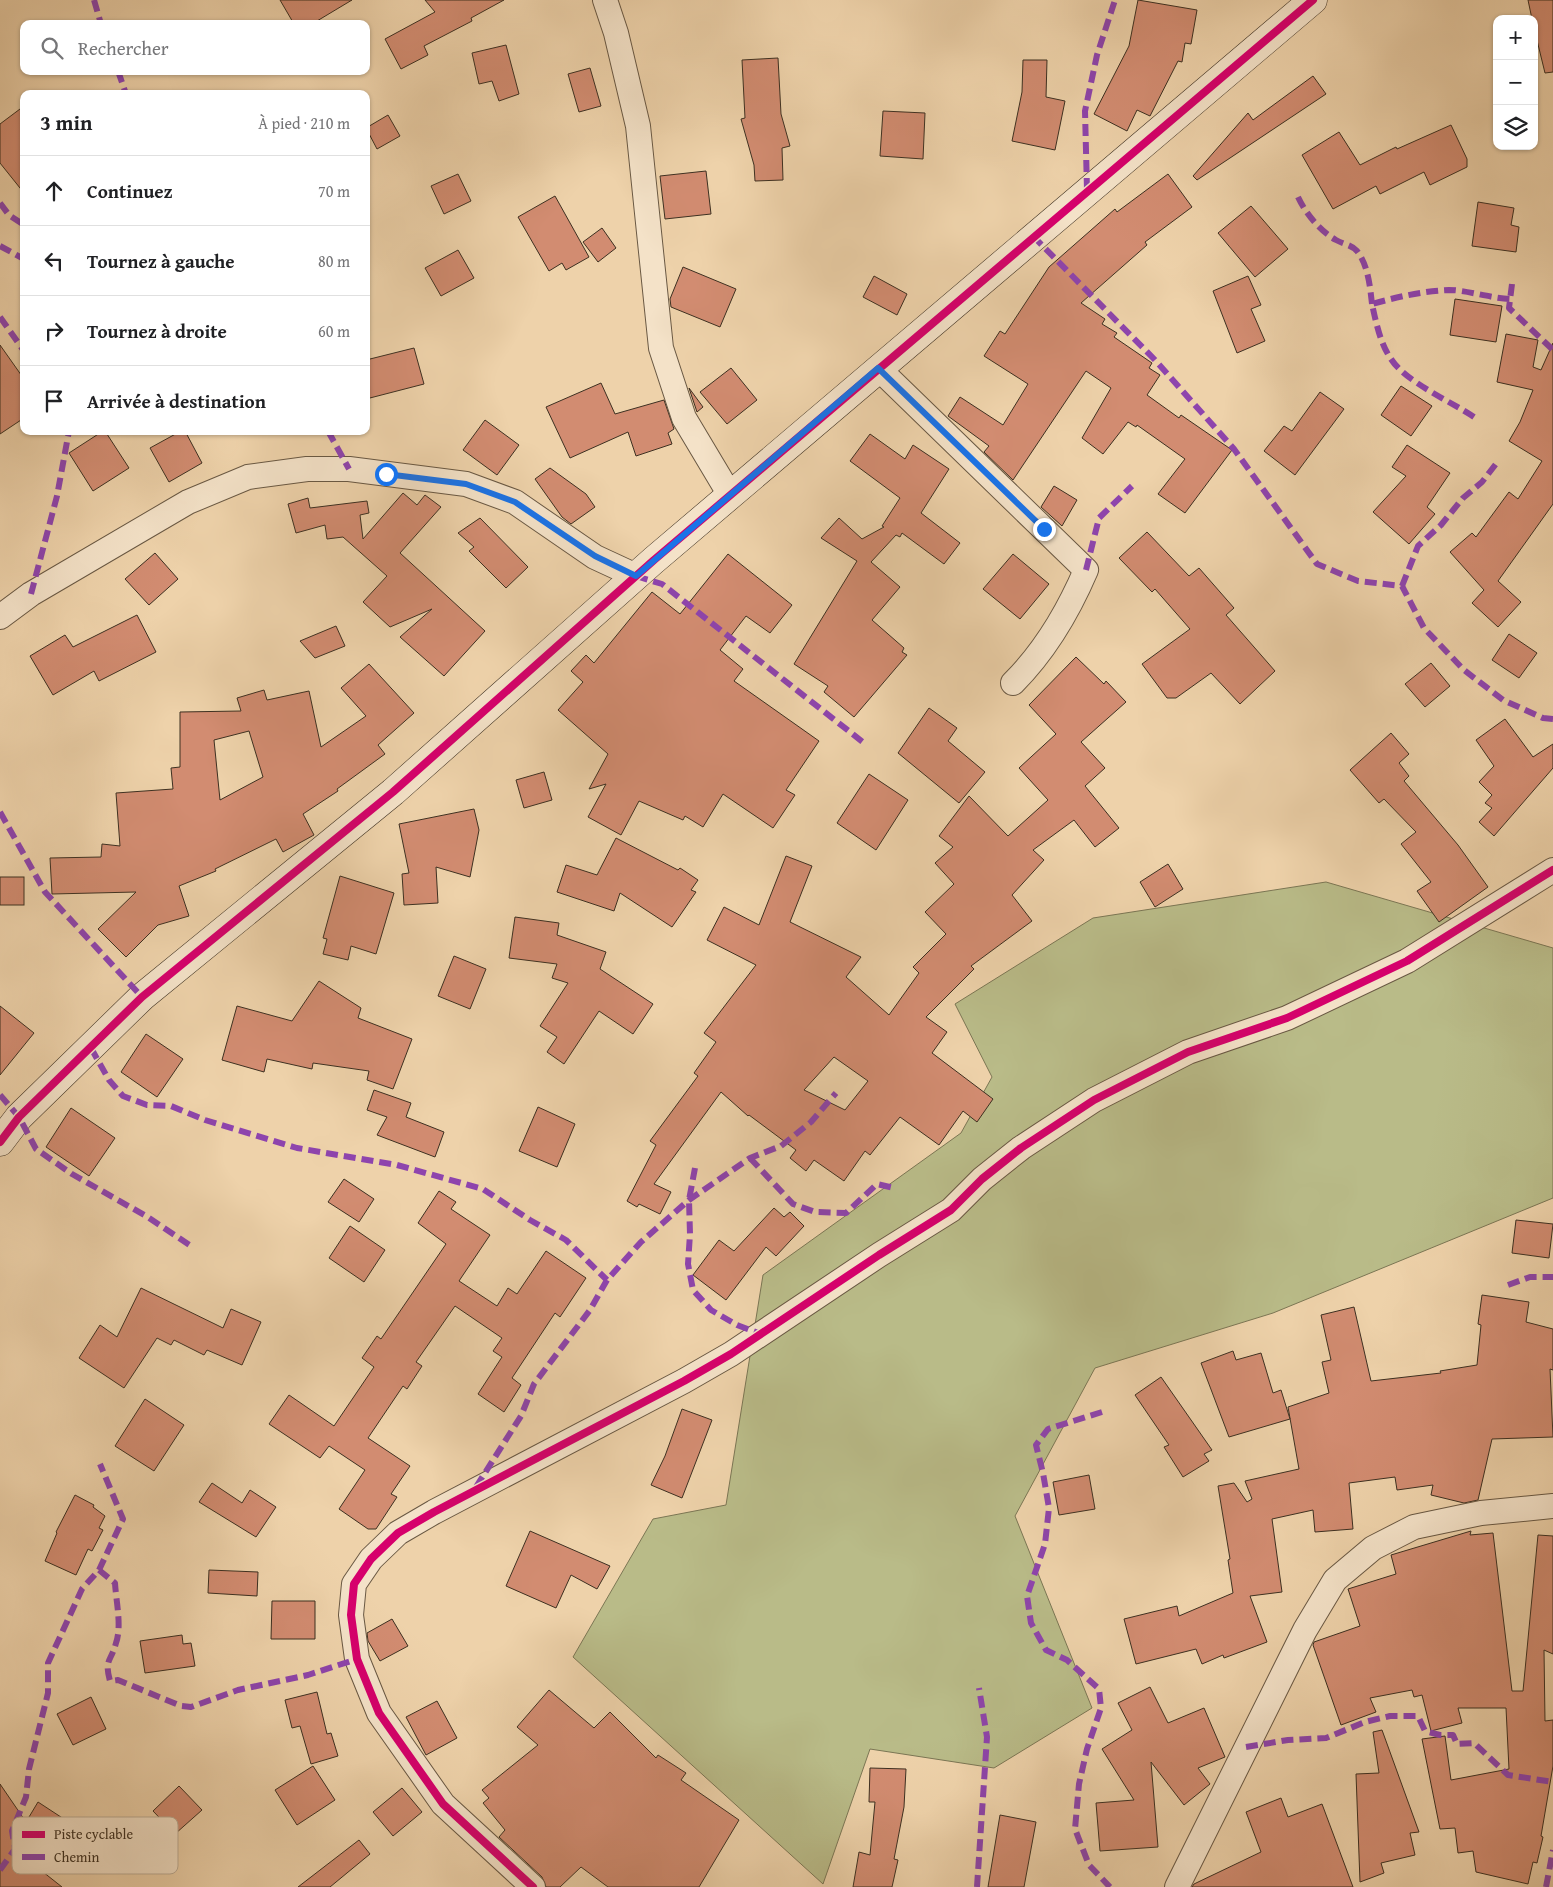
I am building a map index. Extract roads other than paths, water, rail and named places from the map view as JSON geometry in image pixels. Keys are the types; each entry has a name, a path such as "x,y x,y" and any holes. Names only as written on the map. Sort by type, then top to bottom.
{"street":[{"path":"605,0 616,33 638,126 661,348 684,418 730,495"},
{"path":"0,1142 20,1117 142,997 394,792 636,576 878,368 1313,0"},
{"path":"878,368 1086,570 1069,608 1030,665 1012,683"},
{"path":"0,617 31,594 188,502 248,477 307,469 349,469 466,484 515,502 595,556 636,576"},
{"path":"533,1887 443,1804 379,1713 357,1659 351,1615 354,1584 371,1560 398,1533 434,1512 684,1381 731,1354 879,1254 950,1210 982,1180 1021,1148 1094,1100 1188,1052 1287,1018 1407,961 1553,870"},
{"path":"1177,1887 1305,1630 1335,1580 1374,1548 1414,1527 1481,1514 1553,1506"}]}
